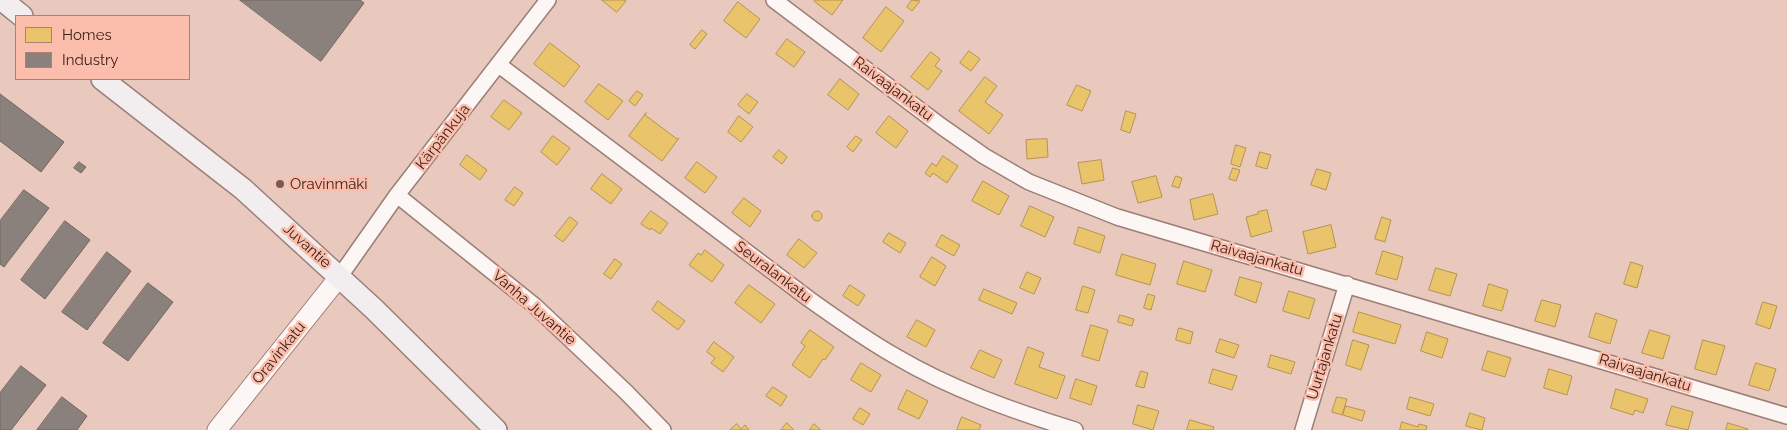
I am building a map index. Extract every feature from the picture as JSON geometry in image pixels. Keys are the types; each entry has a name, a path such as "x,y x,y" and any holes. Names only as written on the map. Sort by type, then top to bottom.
{"main road":[{"path":"2,0 21,15"},
{"name":"Juvantie","path":"103,80 243,189 340,276 496,430"}],"street":[{"name":"Kärpänkuja","path":"340,276 397,195 548,0"},
{"name":"Raivaajankatu","path":"774,0 948,131 984,156 1029,182 1117,217 1787,416"},
{"name":"Seuralankatu","path":"499,65 809,299 856,332 941,380 994,403 1075,430"},
{"name":"Vanha Juvantie","path":"397,195 535,306 626,392 663,430"},
{"name":"Oravinkatu","path":"217,430 340,276"},
{"name":"Uurtajankatu","path":"1303,430 1347,284"}],"building: Homes":[{"path":"602,0 625,0 626,1 617,12"},
{"path":"815,0 843,0 832,15"},
{"path":"912,0 920,1 912,11 907,7"},
{"path":"738,2 760,19 746,38 724,21"},
{"path":"886,7 904,21 881,52 863,38"},
{"path":"702,30 707,34 695,49 690,45"},
{"path":"787,39 805,52 794,67 776,54"},
{"path":"550,43 580,66 564,87 534,64"},
{"path":"969,51 980,59 971,71 960,63"},
{"path":"931,52 940,59 935,66 942,71 928,90 911,77"},
{"path":"985,77 997,86 985,102 1003,115 989,134 959,111"},
{"path":"840,79 859,94 848,110 828,95"},
{"path":"599,84 623,101 608,120 585,102"},
{"path":"1077,85 1091,91 1082,111 1067,105"},
{"path":"637,91 643,95 635,106 629,101"},
{"path":"747,94 758,102 749,114 738,105"},
{"path":"504,100 522,113 509,130 491,117"},
{"path":"1126,111 1136,114 1130,133 1121,130"},
{"path":"646,113 645,115 677,139 679,138 662,161 629,136"},
{"path":"739,116 753,127 741,142 728,132"},
{"path":"889,116 908,131 896,148 876,133"},
{"path":"553,136 570,148 557,165 541,152"},
{"path":"856,136 862,140 853,152 847,147"},
{"path":"1047,139 1048,157 1027,159 1026,140"},
{"path":"1236,145 1246,148 1240,167 1231,164"},
{"path":"779,150 787,157 782,164 773,157"},
{"path":"1260,152 1271,155 1267,169 1256,166"},
{"path":"467,155 487,170 480,180 460,165"},
{"path":"943,156 958,166 947,183 933,173 930,177 925,173 932,163 936,166"},
{"path":"1101,160 1104,180 1082,184 1078,163"},
{"path":"697,162 717,177 705,193 685,178"},
{"path":"1233,168 1240,170 1236,181 1229,179"},
{"path":"1317,169 1331,173 1326,190 1311,185"},
{"path":"602,174 622,189 611,204 591,189"},
{"path":"1156,176 1162,197 1138,203 1132,182"},
{"path":"1176,176 1182,178 1179,188 1172,186"},
{"path":"983,181 1009,196 999,215 972,201"},
{"path":"515,187 523,193 514,206 505,200"},
{"path":"1213,194 1218,214 1194,220 1190,200"},
{"path":"744,198 761,211 750,227 732,213"},
{"path":"1030,206 1054,217 1045,237 1021,226"},
{"path":"1267,210 1272,231 1251,237 1246,217"},
{"path":"651,211 668,223 660,234 641,224"},
{"path":"815,211 819,211 822,216 821,220 815,221 812,218 812,214"},
{"path":"570,217 578,223 563,242 555,236"},
{"path":"1382,217 1391,220 1385,242 1375,239"},
{"path":"1331,225 1336,247 1308,254 1303,232"},
{"path":"1079,227 1105,236 1100,253 1074,244"},
{"path":"889,233 906,243 900,253 883,242"},
{"path":"942,235 960,245 954,256 936,246"},
{"path":"799,239 817,253 804,268 787,255"},
{"path":"705,250 724,265 712,282 689,265 698,253 701,255"},
{"path":"1383,251 1403,257 1397,280 1376,274"},
{"path":"1122,254 1156,264 1150,285 1116,275"},
{"path":"932,257 946,266 935,286 920,277"},
{"path":"615,259 622,264 611,279 604,274"},
{"path":"1184,261 1212,270 1205,292 1177,284"},
{"path":"1631,262 1643,266 1637,288 1624,284"},
{"path":"1436,268 1457,274 1450,296 1429,290"},
{"path":"1027,272 1041,278 1034,294 1020,288"},
{"path":"1240,277 1262,283 1256,303 1235,295"},
{"path":"1489,284 1508,290 1502,311 1483,306"},
{"path":"749,285 775,304 761,323 735,303"},
{"path":"850,285 865,295 858,306 843,296"},
{"path":"1083,286 1095,290 1088,313 1076,310"},
{"path":"984,289 1017,303 1012,314 979,300"},
{"path":"1289,291 1315,299 1309,319 1283,311"},
{"path":"1148,294 1155,296 1151,310 1144,308"},
{"path":"1542,300 1561,305 1555,327 1535,321"},
{"path":"658,301 685,321 678,330 652,310"},
{"path":"1763,302 1777,306 1770,329 1756,324"},
{"path":"1359,312 1401,325 1395,344 1353,332"},
{"path":"1596,313 1617,320 1610,344 1589,337"},
{"path":"1120,315 1134,319 1132,326 1118,322"},
{"path":"917,320 935,330 926,347 907,337"},
{"path":"1091,325 1108,330 1099,361 1082,356"},
{"path":"1179,328 1193,332 1190,344 1176,340"},
{"path":"810,330 834,347 810,378 792,365 805,346 801,343"},
{"path":"1650,330 1670,336 1663,359 1642,353"},
{"path":"1427,332 1448,339 1442,358 1421,351"},
{"path":"1220,339 1239,345 1234,358 1216,352"},
{"path":"1353,340 1369,345 1361,370 1346,365"},
{"path":"1703,340 1725,346 1716,375 1695,369"},
{"path":"714,342 734,357 723,372 711,363 715,358 707,352"},
{"path":"1028,347 1044,353 1039,367 1065,376 1057,399 1015,384"},
{"path":"980,350 1002,360 994,378 971,368"},
{"path":"1488,351 1511,358 1505,377 1482,370"},
{"path":"1271,355 1295,362 1291,374 1268,367"},
{"path":"861,363 881,375 871,392 851,380"},
{"path":"1756,363 1776,369 1769,391 1749,385"},
{"path":"1213,369 1237,376 1232,390 1209,383"},
{"path":"1549,369 1572,376 1567,395 1544,388"},
{"path":"1141,371 1148,373 1144,388 1136,386"},
{"path":"1076,379 1097,386 1091,405 1070,398"},
{"path":"773,387 787,396 781,406 766,396"},
{"path":"1616,389 1648,399 1643,413 1635,410 1633,415 1611,408"},
{"path":"907,390 928,401 919,419 898,409"},
{"path":"1337,397 1347,399 1342,415 1332,412"},
{"path":"1410,397 1434,404 1430,416 1407,409"},
{"path":"1138,405 1159,411 1153,430 1133,424"},
{"path":"1346,406 1365,411 1362,421 1343,415"},
{"path":"1672,406 1693,412 1688,430 1666,425"},
{"path":"860,408 870,414 863,425 853,419"},
{"path":"1470,413 1485,418 1482,430 1466,426"},
{"path":"962,417 981,425 979,430 957,430"},
{"path":"1190,420 1214,427 1213,430 1187,430"},
{"path":"1402,422 1418,427 1419,424 1427,426 1426,430 1400,430"},
{"path":"787,423 794,430 781,430"},
{"path":"1728,423 1748,429 1748,430 1726,430"},
{"path":"737,424 741,429 745,425 749,430 730,430"},
{"path":"814,424 821,430 810,430"}],"building: Industry":[{"path":"240,0 360,0 364,3 321,61"},
{"path":"0,94 64,142 41,172 0,141"},
{"path":"79,162 86,167 81,173 74,168"},
{"path":"24,190 49,208 4,267 0,264 0,221"},
{"path":"65,221 90,240 45,299 21,280"},
{"path":"107,252 131,271 87,330 62,312"},
{"path":"148,283 173,302 128,361 103,343"},
{"path":"21,366 46,385 11,430 0,430 0,393"},
{"path":"62,397 87,416 77,430 37,430"}],"place":[{"name":"Oravinmäki","path":"280,184"}]}
